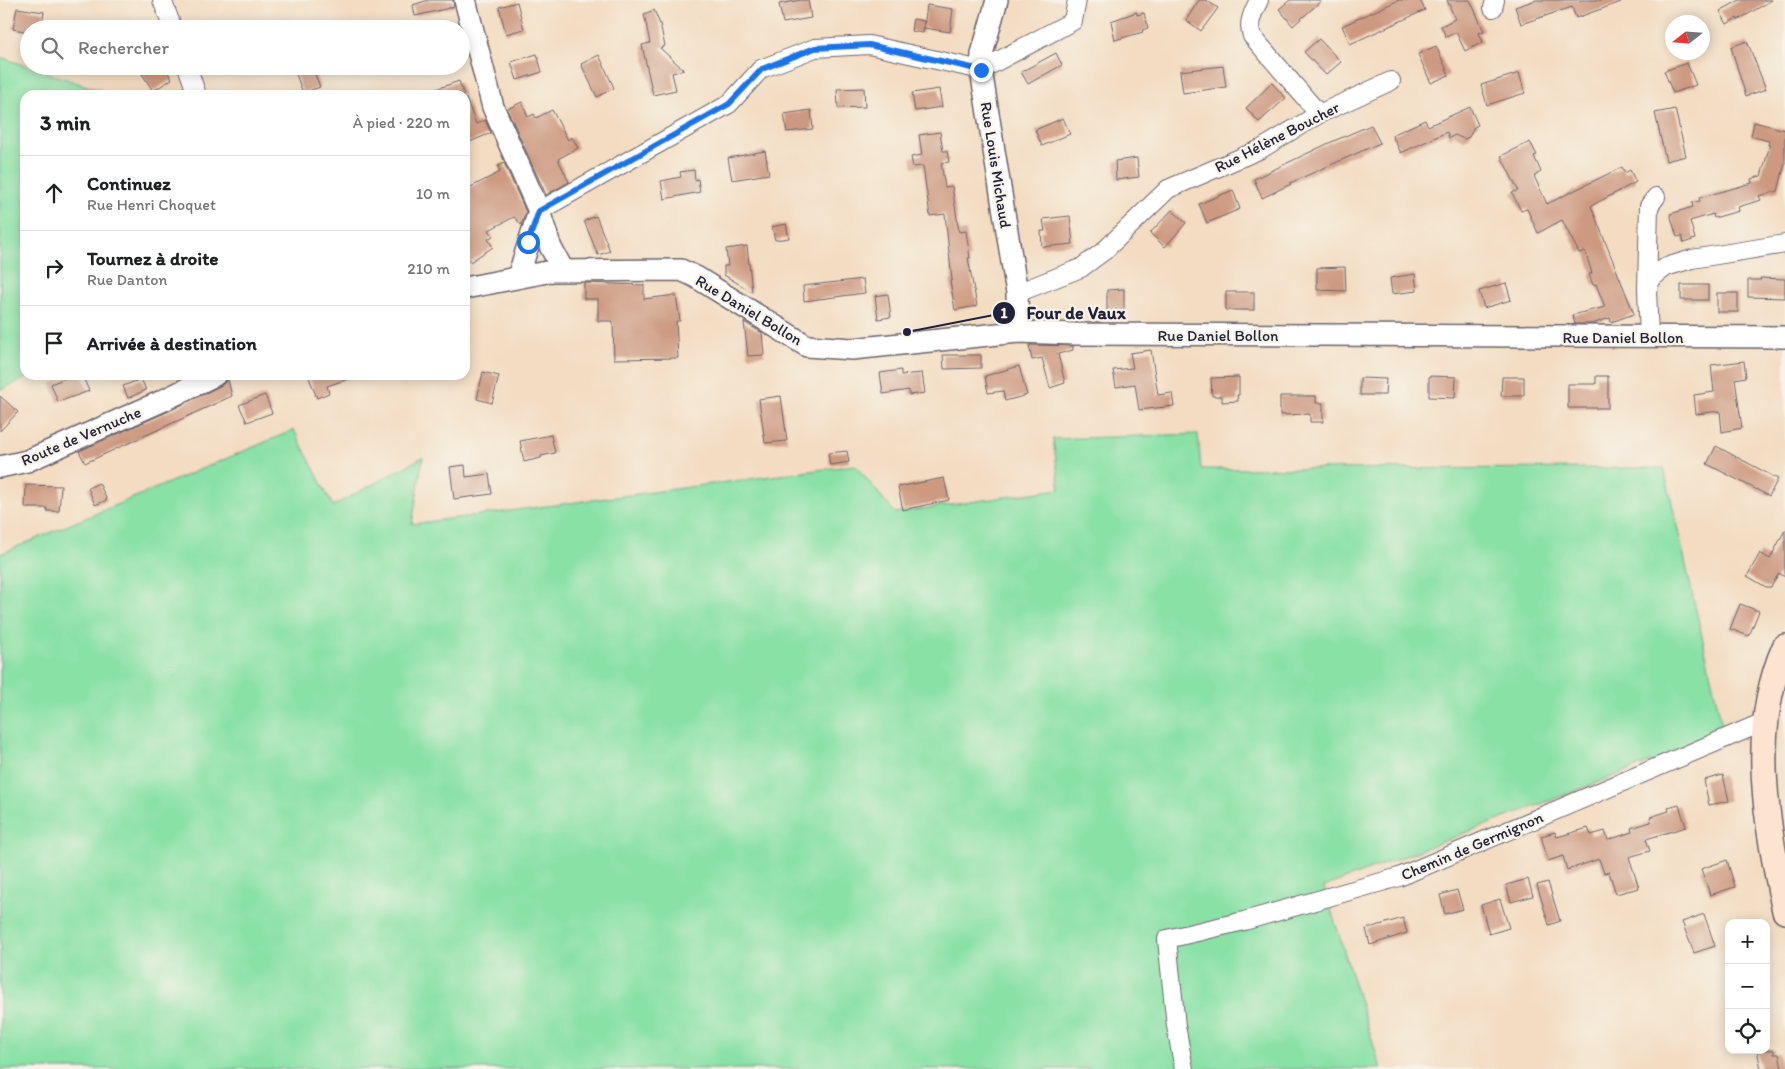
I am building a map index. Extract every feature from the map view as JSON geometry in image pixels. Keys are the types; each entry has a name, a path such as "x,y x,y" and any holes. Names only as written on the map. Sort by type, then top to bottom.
{"main road":[{"path":"1785,647 1775,670 1766,721 1764,792 1785,911"}],"street":[{"path":"162,0 170,20"},
{"path":"465,0 493,107 539,211 551,248 563,270"},
{"name":"Rue Louis Michaud","path":"997,0 982,54 981,70 1017,292 1018,332"},
{"path":"518,277 539,211 729,104 762,69 815,48 869,45 981,70 1073,21 1077,0"},
{"path":"1258,0 1249,28 1252,36 1319,114"},
{"path":"190,75 195,90"},
{"name":"Rue Hélène Boucher","path":"1017,292 1081,268 1104,251 1168,189 1260,149 1319,114 1391,81"},
{"path":"1649,337 1647,290 1649,206 1656,197"},
{"path":"1647,290 1652,278 1666,267 1692,259 1785,244"},
{"name":"Rue Daniel Bollon","path":"470,287 563,270 681,270 696,277 807,346 852,349 1018,332 1085,334 1785,337"},
{"name":"Route de Vernuche","path":"0,467 27,461 205,380"},
{"name":"Chemin de Germignon","path":"1184,1069 1176,1026 1167,938 1244,921 1399,877 1766,721"}],"green space":[{"path":"0,57 20,64 20,75 54,75 99,90 20,90 20,380 22,380 0,390"},
{"path":"294,430 333,506 423,457 412,524 855,465 895,513 1060,489 1053,439 1198,434 1201,469 1664,468 1724,734 1324,887 1381,1069 0,1069 0,554"}],"building":[{"path":"428,0 453,0 454,7 415,16 413,5"},
{"path":"808,0 811,18 783,23 779,4"},
{"path":"1199,0 1206,0 1218,8 1201,31 1186,20"},
{"path":"1290,0 1322,0 1293,26 1279,9"},
{"path":"1399,0 1420,0 1425,10 1350,44 1342,26"},
{"path":"1447,0 1470,0 1484,31 1479,33 1483,42 1465,51 1456,32 1446,37 1441,26 1455,19"},
{"path":"1536,0 1621,0 1621,2 1576,18 1572,7 1521,24 1515,7"},
{"path":"1740,0 1772,0 1738,20 1737,18 1727,24 1720,11"},
{"path":"517,2 524,29 506,34 499,7"},
{"path":"927,5 953,9 950,32 924,28"},
{"path":"17,8 44,12 43,20 20,20 20,30 13,29"},
{"path":"654,10 660,24 665,46 660,48 684,70 672,73 676,90 653,95 642,45 650,43 644,14"},
{"path":"1137,12 1137,15 1144,13 1148,28 1142,30 1143,32 1115,40 1111,21"},
{"path":"913,19 924,21 923,33 911,31"},
{"path":"1319,39 1341,62 1326,75 1304,52"},
{"path":"1747,41 1766,89 1746,96 1731,47"},
{"path":"1436,46 1449,75 1431,83 1418,54"},
{"path":"1056,53 1062,65 1028,84 1021,72"},
{"path":"537,54 542,72 517,80 511,62"},
{"path":"599,55 614,88 597,97 581,64"},
{"path":"1687,63 1696,85 1673,93 1664,71"},
{"path":"1223,66 1226,87 1183,93 1180,71"},
{"path":"1519,73 1525,93 1487,105 1481,85"},
{"path":"143,75 170,75 172,79 152,90"},
{"path":"296,75 315,75 320,87 312,90 302,90"},
{"path":"459,81 462,90 434,90"},
{"path":"1272,83 1286,98 1259,122 1246,108"},
{"path":"864,88 865,107 838,108 837,89"},
{"path":"939,89 942,107 915,111 912,93"},
{"path":"522,102 528,117 534,114 536,118 552,110 568,140 572,137 578,148 558,159 569,182 546,195 507,109"},
{"path":"1470,107 1478,125 1474,127 1469,137 1464,139 1455,135 1449,138 1447,132 1401,153 1392,135 1425,120 1428,126"},
{"path":"470,108 476,124 485,120 491,133 470,142"},
{"path":"1675,109 1686,156 1666,161 1655,113"},
{"path":"811,110 813,129 787,132 784,114"},
{"path":"1063,118 1070,134 1042,146 1035,130"},
{"path":"1754,122 1785,130 1785,163 1778,191 1759,196 1761,200 1738,207 1739,211 1714,218 1713,214 1690,221 1695,239 1684,243 1682,236 1677,237 1670,214 1693,207 1692,203 1700,201 1699,198 1752,183 1751,179 1761,176 1770,145 1768,145 1769,141 1751,136"},
{"path":"1371,125 1380,143 1290,183 1262,198 1254,179"},
{"path":"940,132 943,151 947,151 949,162 941,163 945,187 952,186 959,232 966,231 970,258 968,258 977,306 955,310 950,281 952,280 945,214 930,216 923,166 913,167 911,157 922,155 919,135"},
{"path":"1530,142 1537,155 1534,156 1541,172 1534,176 1547,204 1622,167 1625,173 1630,170 1636,182 1591,206 1634,314 1611,322 1610,318 1592,324 1575,324 1572,315 1605,307 1596,284 1593,285 1589,274 1592,273 1585,251 1579,253 1562,220 1538,233 1527,209 1521,211 1512,193 1518,190 1501,156"},
{"path":"765,151 769,174 732,180 728,158"},
{"path":"1137,158 1139,177 1116,180 1115,161"},
{"path":"504,163 526,212 521,225 514,217 489,230 493,236 488,239 493,247 470,262 470,187 500,172 498,166"},
{"path":"694,170 695,180 698,179 700,192 664,199 661,181 681,177 680,172"},
{"path":"1233,190 1240,209 1207,223 1199,204"},
{"path":"1172,210 1186,223 1165,247 1150,233"},
{"path":"596,216 610,251 598,255 584,221"},
{"path":"1070,216 1073,244 1042,247 1041,231 1045,231 1043,219"},
{"path":"786,224 789,238 775,240 772,227"},
{"path":"747,246 752,292 724,275 724,266 728,266 726,249"},
{"path":"1345,267 1346,291 1317,290 1317,268"},
{"path":"1415,274 1417,291 1392,294 1390,278"},
{"path":"1760,278 1785,279 1785,298 1748,297 1748,280 1761,280"},
{"path":"863,279 865,293 804,301 803,286"},
{"path":"584,283 644,285 644,299 676,295 680,321 676,321 678,358 614,359 613,321 598,321 598,299 584,299"},
{"path":"1506,283 1511,300 1484,308 1479,291"},
{"path":"1681,285 1708,285 1708,300 1681,300"},
{"path":"1124,289 1124,311 1107,312 1107,290"},
{"path":"1226,292 1254,292 1254,310 1226,310"},
{"path":"1717,293 1738,293 1738,312 1717,312"},
{"path":"888,294 891,317 878,319 875,296"},
{"path":"744,322 762,333 764,355 748,356"},
{"path":"1029,345 1073,346 1073,350 1058,354 1065,383 1050,388 1042,358 1032,360"},
{"path":"1151,350 1158,395 1172,393 1174,406 1139,410 1135,384 1116,387 1113,370 1133,368 1130,353"},
{"path":"943,355 981,355 981,368 944,369"},
{"path":"1744,361 1746,377 1735,379 1742,428 1722,432 1720,411 1696,414 1694,395 1714,392 1711,365"},
{"path":"1019,366 1027,395 1005,401 1003,391 988,393 985,376"},
{"path":"901,370 901,375 922,373 925,393 909,395 909,390 883,394 880,373"},
{"path":"483,372 499,376 492,403 477,399"},
{"path":"1429,376 1456,377 1455,398 1429,397"},
{"path":"1596,376 1608,376 1608,408 1568,408 1568,384 1596,384"},
{"path":"1239,377 1238,401 1222,402 1222,396 1212,396 1211,378"},
{"path":"1502,377 1524,377 1524,396 1501,396"},
{"path":"1360,378 1386,379 1385,395 1360,395"},
{"path":"60,380 84,380 89,391 58,402 51,384"},
{"path":"141,380 146,390 128,398 123,386"},
{"path":"228,380 232,396 85,463 79,451 167,412 220,386"},
{"path":"310,380 345,380 327,386 329,393 317,398"},
{"path":"265,395 272,413 247,422 239,405"},
{"path":"0,396 18,412 0,431"},
{"path":"781,396 787,441 765,443 759,399"},
{"path":"1280,396 1316,396 1316,403 1323,403 1323,422 1310,422 1310,414 1280,415"},
{"path":"551,435 555,453 524,462 520,441"},
{"path":"1716,446 1778,479 1769,496 1707,464"},
{"path":"847,451 849,462 830,465 828,453"},
{"path":"465,465 466,477 489,474 492,494 454,499 450,467"},
{"path":"944,478 949,500 903,510 898,487"},
{"path":"99,483 107,500 95,505 88,488"},
{"path":"26,485 61,486 59,511 47,511 47,508 25,508"},
{"path":"1785,530 1785,577 1779,573 1771,587 1766,587 1747,576 1760,553 1770,559"},
{"path":"1740,604 1759,611 1749,636 1730,629"},
{"path":"1723,775 1729,801 1709,805 1704,780"},
{"path":"1679,805 1686,827 1646,839 1650,851 1629,857 1639,888 1616,894 1609,872 1604,873 1599,859 1567,870 1563,856 1548,861 1541,836 1555,832 1557,837 1588,828 1591,835 1605,831 1608,840 1632,832 1631,828 1651,822 1650,817 1669,811 1668,808"},
{"path":"1727,860 1735,887 1710,895 1701,869"},
{"path":"1528,879 1533,896 1511,902 1506,885"},
{"path":"1548,882 1560,921 1549,925 1537,885"},
{"path":"1457,890 1463,909 1445,914 1440,895"},
{"path":"1500,899 1509,928 1489,934 1481,905"},
{"path":"1704,914 1715,946 1694,953 1682,922"},
{"path":"1403,918 1407,933 1370,945 1366,929"},
{"path":"1770,1050 1774,1050 1774,1054 1779,1054 1782,1069 1761,1069 1758,1054 1770,1054"}],"place":[{"name":"Four de Vaux","path":"907,332"}],"route":[{"path":"528,242 539,211 729,104 762,69 815,48 869,45 981,70"}]}
